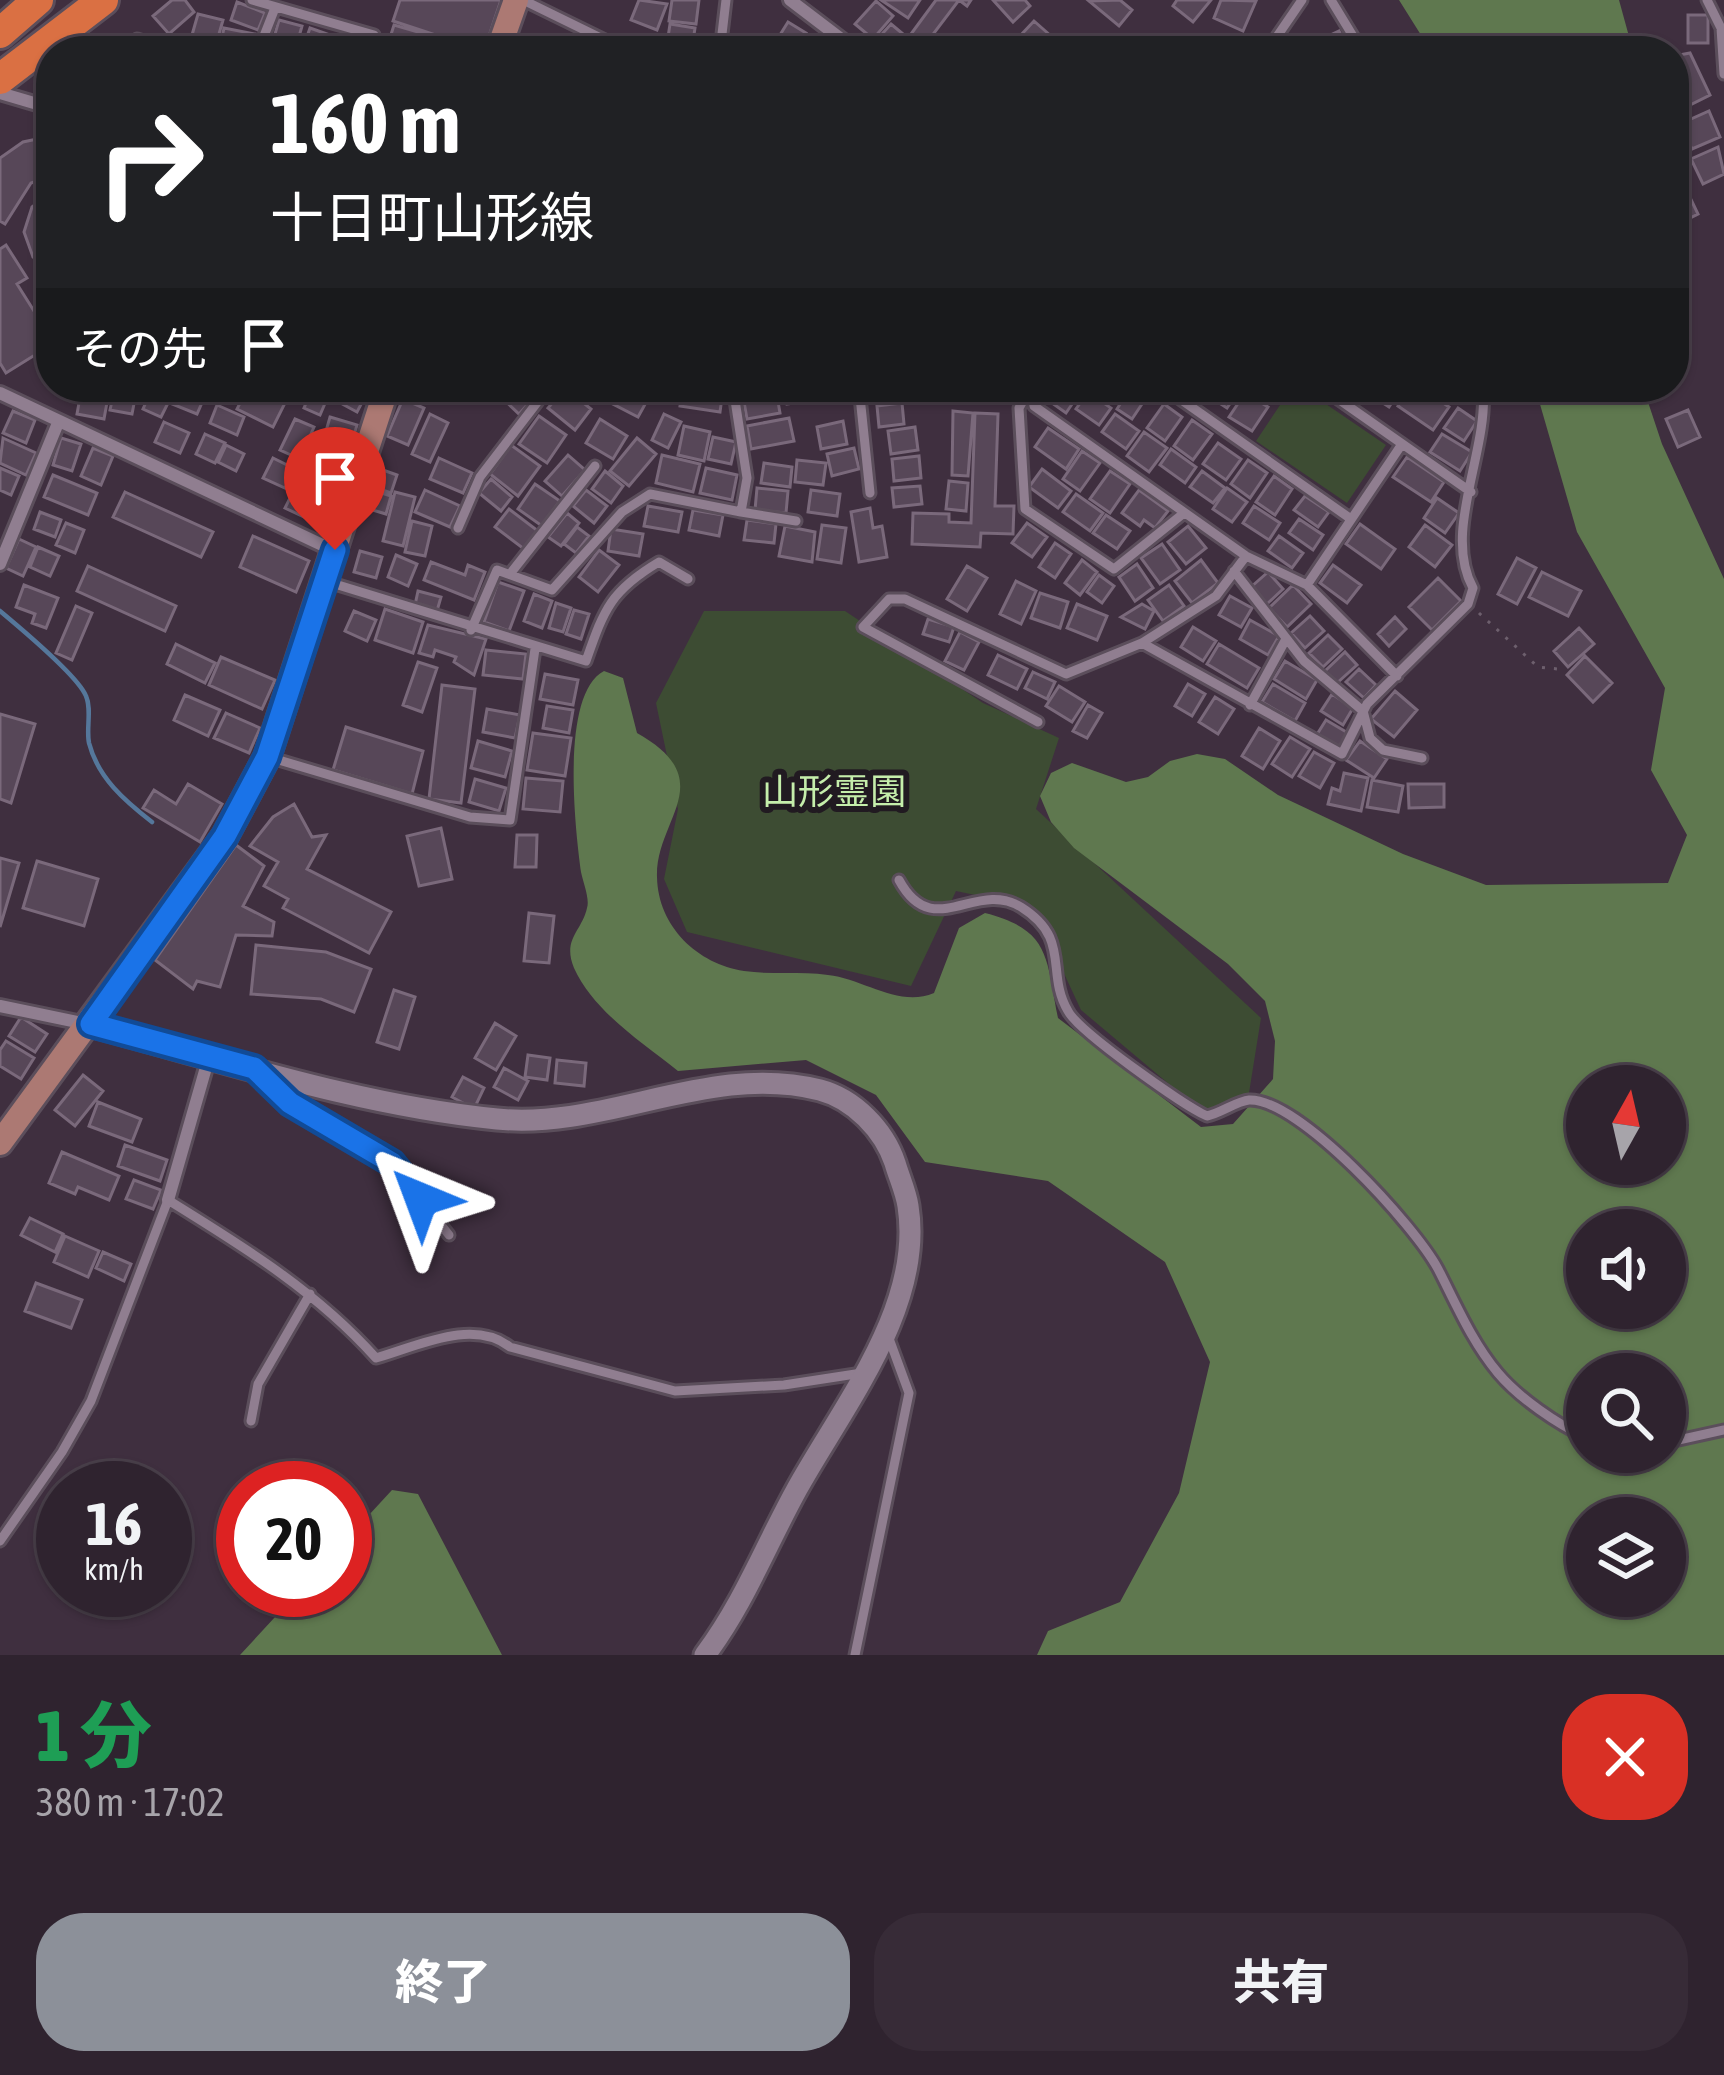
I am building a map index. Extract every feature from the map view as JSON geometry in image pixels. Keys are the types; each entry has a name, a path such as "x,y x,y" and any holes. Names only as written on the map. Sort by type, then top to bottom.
{"highway":[{"path":"0,15 16,0"},
{"path":"0,33 38,0"},
{"path":"42,36 77,0"},
{"path":"56,36 103,0"},
{"path":"2,78 36,43"},
{"path":"2,78 36,52"}],"main road":[{"path":"504,36 520,0"},
{"path":"0,1143 225,836 267,757 382,402"}],"street":[{"path":"790,0 837,36"},
{"path":"2,78 36,99"},
{"path":"0,393 335,550"},
{"path":"0,564 58,423"},
{"path":"0,1006 91,1024 321,1087 498,1119 568,1118 745,1081 823,1091 867,1116 891,1151 908,1206 909,1251 900,1295 749,1591 705,1655"},
{"path":"168,1200 209,1056"}],"lane":[{"path":"252,0 374,35"},
{"path":"520,0 594,36"},
{"path":"722,36 726,0"},
{"path":"1278,36 1302,0"},
{"path":"1331,0 1353,36"},
{"path":"1707,0 1721,28 1724,74"},
{"path":"264,36 275,8"},
{"path":"458,528 480,477 538,402"},
{"path":"735,402 748,478 741,512"},
{"path":"861,402 870,493"},
{"path":"1022,402 1025,509 1114,569 1184,513"},
{"path":"1033,402 1246,556 1306,585 1397,676"},
{"path":"1184,402 1351,520"},
{"path":"1350,402 1471,492"},
{"path":"1142,643 1342,754 1363,711 1468,604 1473,588 1462,568 1460,545 1479,458 1482,402"},
{"path":"1306,585 1402,444"},
{"path":"510,574 595,466"},
{"path":"472,630 497,570 552,590 622,512 650,494 796,520"},
{"path":"1038,722 862,627 874,609 889,599 905,599 1066,674 1142,643 1216,596 1246,556"},
{"path":"325,581 472,630 586,661 607,602 633,578 659,562 688,579"},
{"path":"1234,571 1304,661 1363,711 1370,738 1383,749 1422,758"},
{"path":"1250,705 1286,639"},
{"path":"267,757 470,817 511,820 535,649"},
{"path":"899,880 917,903 942,911 979,899 1015,903 1049,932 1069,1015 1149,1077 1207,1116 1245,1100 1270,1102 1337,1152 1390,1202 1436,1265 1450,1299 1499,1375 1566,1427"},
{"path":"254,1068 290,1103 392,1163 449,1235"},
{"path":"0,1541 62,1452 91,1400 168,1200 338,1315 376,1358 458,1334 494,1334 510,1347 675,1391 784,1385 862,1373"},
{"path":"250,1421 258,1384 310,1294"},
{"path":"855,1655 909,1393 885,1328"},
{"path":"1686,1438 1724,1430"}],"path":[{"path":"1468,604 1538,667 1558,669"}],"green space":[{"path":"1399,0 1619,0 1629,36 1422,36"},
{"path":"1282,402 1323,402 1386,445 1347,503 1256,441"},
{"path":"1539,402 1648,402 1662,444 1724,579 1724,1655 1037,1655 1048,1631 1120,1602 1179,1493 1210,1362 1165,1262 1048,1181 925,1162 876,1095 806,1060 678,1071 606,1012 583,984 571,958 572,942 588,904 574,795 576,733 590,684 604,671 623,678 637,733 676,768 678,801 659,856 659,895 673,927 697,951 744,971 828,975 895,995 921,997 934,993 959,928 985,913 1007,920 1023,928 1042,949 1058,1018 1201,1127 1233,1124 1273,1079 1275,1041 1265,1001 1228,964 1074,848 1051,822 1040,796 1051,773 1072,763 1126,782 1197,754 1225,759 1278,795 1403,854 1486,885 1668,883 1687,835 1651,770 1665,688 1577,532"},
{"name":"山形霊園","path":"704,611 845,611 983,703 1059,738 1036,809 1261,1018 1249,1093 1207,1116 1081,1010 1033,907 956,891 911,986 687,932 664,879 678,809 656,703"},
{"path":"392,1490 418,1494 502,1655 240,1655 275,1617 372,1617 372,1512"}],"building":[{"path":"172,0 185,0 194,12 169,34 153,16"},
{"path":"400,0 501,0 489,36 438,36 393,21"},
{"path":"639,0 667,4 657,30 631,20"},
{"path":"672,0 699,0 696,24 669,21"},
{"path":"881,0 920,0 908,18"},
{"path":"936,0 959,0 932,36 911,34"},
{"path":"993,0 1025,0 1030,6 1013,22"},
{"path":"1120,0 1132,10 1119,26 1089,1"},
{"path":"1177,0 1211,0 1193,22 1173,6"},
{"path":"1221,0 1256,1 1243,31 1214,18"},
{"path":"876,1 893,16 876,36 855,24"},
{"path":"237,2 265,13 258,30 231,20"},
{"path":"198,14 223,20 218,36 192,35"},
{"path":"1688,15 1708,15 1708,43 1689,43"},
{"path":"279,20 302,26 299,36 274,36"},
{"path":"1034,21 1051,36 1020,36"},
{"path":"788,22 806,33 804,36 779,36"},
{"path":"670,24 695,28 694,36 668,36"},
{"path":"891,24 905,36 880,36"},
{"path":"394,25 425,34 424,36 391,36"},
{"path":"224,28 255,34 255,36 222,36"},
{"path":"310,28 333,36 307,36"},
{"path":"1689,53 1710,95 1690,105 1689,103"},
{"path":"1709,111 1720,137 1692,149 1689,120"},
{"path":"36,139 36,181 5,224 0,221 0,158"},
{"path":"1718,147 1724,174 1703,184 1691,159"},
{"path":"1689,195 1698,214 1689,218"},
{"path":"36,204 36,259 24,232"},
{"path":"6,245 27,278 17,284 36,314 36,354 6,373 0,363 0,249"},
{"path":"79,402 107,402 104,419 77,414"},
{"path":"112,402 134,402 132,414 110,410"},
{"path":"146,402 168,402 161,417 143,409"},
{"path":"173,402 202,402 197,414"},
{"path":"240,402 286,402 273,427 237,409"},
{"path":"307,402 326,402 320,415 304,408"},
{"path":"339,402 362,402 357,412"},
{"path":"402,402 424,408 408,445 387,436"},
{"path":"506,402 530,402 519,414"},
{"path":"553,402 582,402 591,409 575,430 548,408"},
{"path":"614,402 646,402 638,417"},
{"path":"681,402 721,402 720,412 680,406"},
{"path":"744,402 778,402 780,413 747,419"},
{"path":"1051,402 1073,402 1066,413"},
{"path":"1081,402 1102,402 1111,408 1099,425 1076,409"},
{"path":"1121,402 1143,402 1132,419 1117,409"},
{"path":"1239,402 1268,407 1252,431 1229,417"},
{"path":"1401,402 1442,402 1449,407 1433,430 1398,406"},
{"path":"902,403 904,424 879,427 877,406"},
{"path":"1164,404 1182,417 1165,441 1147,428"},
{"path":"217,405 244,417 237,435 210,423"},
{"path":"1458,408 1477,421 1464,441 1444,428"},
{"path":"1688,410 1700,437 1678,447 1666,419"},
{"path":"13,411 35,420 26,443 3,433"},
{"path":"953,411 973,413 968,476 952,475"},
{"path":"975,413 998,414 995,506 1014,506 1013,534 981,533 980,547 912,544 913,513 949,514 949,522 971,523"},
{"path":"430,414 448,423 430,462 412,454"},
{"path":"664,414 681,422 668,448 652,440"},
{"path":"1115,414 1139,431 1126,449 1102,432"},
{"path":"539,416 566,435 547,463 519,444"},
{"path":"330,417 357,425 351,446 324,438"},
{"path":"789,418 794,441 751,449 747,426"},
{"path":"295,419 314,427 300,459 280,450"},
{"path":"600,419 627,436 613,459 586,443"},
{"path":"1192,420 1212,434 1193,460 1174,446"},
{"path":"843,421 847,444 821,449 817,427"},
{"path":"164,422 189,433 180,453 155,442"},
{"path":"684,426 710,432 704,461 678,455"},
{"path":"915,427 918,450 891,454 888,431"},
{"path":"1048,428 1079,449 1066,469 1035,447"},
{"path":"1144,432 1167,448 1149,472 1127,456"},
{"path":"205,434 225,443 215,463 196,454"},
{"path":"1442,434 1472,452 1460,471 1430,452"},
{"path":"713,437 736,442 731,464 708,459"},
{"path":"3,438 36,453 26,475 0,463"},
{"path":"61,438 81,444 72,471 53,465"},
{"path":"637,438 656,454 629,486 610,471"},
{"path":"1218,443 1241,459 1226,480 1203,464"},
{"path":"226,445 244,454 236,471 218,462"},
{"path":"511,445 540,466 518,496 490,474"},
{"path":"93,448 113,456 101,485 81,476"},
{"path":"854,448 859,469 832,476 827,454"},
{"path":"1171,449 1196,467 1185,483 1160,465"},
{"path":"1082,451 1100,463 1080,491 1063,479"},
{"path":"568,455 585,470 562,496 545,481"},
{"path":"662,455 700,464 693,492 656,483"},
{"path":"919,456 921,478 894,481 892,459"},
{"path":"1407,457 1444,482 1431,502 1393,477"},
{"path":"273,458 295,469 285,488 263,478"},
{"path":"439,458 472,473 463,493 430,479"},
{"path":"306,460 335,474 325,493 297,479"},
{"path":"797,460 826,463 823,485 795,482"},
{"path":"1248,460 1267,473 1250,498 1231,484"},
{"path":"764,463 792,467 790,487 761,483"},
{"path":"0,468 19,476 11,495 0,490"},
{"path":"706,468 737,475 732,500 700,493"},
{"path":"380,469 397,475 391,493 374,487"},
{"path":"1042,469 1071,491 1058,508 1029,487"},
{"path":"605,471 623,486 611,503 592,489"},
{"path":"1110,471 1130,484 1110,513 1090,499"},
{"path":"1202,471 1225,488 1213,503 1190,487"},
{"path":"53,475 97,493 88,515 44,497"},
{"path":"1274,476 1292,489 1275,515 1256,502"},
{"path":"491,479 512,497 501,511 479,493"},
{"path":"949,481 968,483 966,511 946,509"},
{"path":"297,484 315,493 304,517 285,508"},
{"path":"535,484 560,501 542,526 518,509"},
{"path":"920,486 922,504 894,507 892,488"},
{"path":"757,488 788,491 786,513 755,510"},
{"path":"1227,488 1247,502 1232,522 1213,509"},
{"path":"372,490 391,496 386,514 366,508"},
{"path":"425,490 460,506 450,527 415,512"},
{"path":"586,490 607,506 594,523 573,506"},
{"path":"811,490 840,494 837,516 808,512"},
{"path":"1139,490 1168,511 1155,528 1144,520 1140,526 1122,513"},
{"path":"125,492 213,532 201,557 113,517"},
{"path":"395,492 415,497 403,546 383,541"},
{"path":"1076,494 1103,513 1090,531 1063,512"},
{"path":"319,496 338,504 330,521 312,513"},
{"path":"1305,496 1329,512 1318,527 1294,510"},
{"path":"1437,498 1459,513 1445,533 1424,518"},
{"path":"648,506 682,512 678,532 644,526"},
{"path":"1254,506 1280,523 1269,540 1243,523"},
{"path":"870,508 873,528 882,526 887,557 859,562 851,512"},
{"path":"509,509 538,531 524,549 495,527"},
{"path":"693,510 723,515 719,536 689,530"},
{"path":"40,512 61,520 55,537 34,529"},
{"path":"567,513 579,523 561,546 548,537"},
{"path":"1106,515 1130,531 1117,549 1093,533"},
{"path":"1299,519 1323,535 1313,550 1289,533"},
{"path":"747,520 776,524 774,543 744,540"},
{"path":"412,521 432,526 425,556 405,552"},
{"path":"66,523 84,530 75,553 56,545"},
{"path":"1027,523 1047,537 1032,557 1012,543"},
{"path":"1360,524 1395,549 1381,569 1346,544"},
{"path":"822,525 846,528 841,563 817,559"},
{"path":"1425,525 1452,545 1435,567 1409,547"},
{"path":"785,526 815,532 812,562 779,556"},
{"path":"1188,526 1206,548 1186,564 1168,542"},
{"path":"577,527 589,536 576,553 564,544"},
{"path":"611,529 643,534 639,556 608,551"},
{"path":"253,536 309,561 296,592 240,567"},
{"path":"1279,536 1303,553 1292,568 1268,551"},
{"path":"19,539 36,547 23,576 6,568"},
{"path":"1055,543 1071,554 1055,578 1039,567"},
{"path":"1162,544 1180,570 1160,584 1141,558"},
{"path":"38,547 59,556 50,576 30,567"},
{"path":"599,550 619,565 598,592 579,577"},
{"path":"360,551 382,557 376,578 354,572"},
{"path":"396,555 417,564 408,586 388,577"},
{"path":"1517,558 1536,568 1517,604 1498,594"},
{"path":"1082,560 1097,572 1080,595 1065,583"},
{"path":"1201,560 1218,583 1192,603 1175,581"},
{"path":"431,562 465,575 468,565 485,572 474,600 424,580"},
{"path":"1137,564 1153,588 1135,601 1119,577"},
{"path":"1333,565 1361,585 1347,603 1320,583"},
{"path":"88,566 176,606 165,631 77,591"},
{"path":"967,566 987,578 967,611 947,599"},
{"path":"1268,572 1283,589 1267,604 1251,587"},
{"path":"1542,572 1581,591 1568,616 1529,597"},
{"path":"1099,575 1114,586 1102,603 1087,592"},
{"path":"1438,578 1461,601 1432,630 1409,607"},
{"path":"1016,581 1036,591 1021,624 1000,614"},
{"path":"498,582 524,591 509,631 484,622"},
{"path":"24,585 58,598 46,628 32,623 35,614 16,607"},
{"path":"1169,585 1184,606 1163,621 1148,600"},
{"path":"1293,585 1311,604 1287,627 1269,608"},
{"path":"418,591 441,597 437,611 415,605"},
{"path":"1040,593 1068,602 1060,628 1031,618"},
{"path":"534,594 552,601 542,628 524,621"},
{"path":"1230,596 1252,608 1241,627 1219,615"},
{"path":"556,603 571,608 563,632 549,628"},
{"path":"1077,604 1107,616 1097,640 1067,628"},
{"path":"1142,604 1154,611 1145,629 1121,617"},
{"path":"76,606 92,613 72,660 56,653"},
{"path":"385,609 423,622 413,653 375,640"},
{"path":"574,610 589,614 581,639 566,634"},
{"path":"354,611 376,620 367,641 345,631"},
{"path":"1310,616 1324,631 1305,648 1291,633"},
{"path":"1395,617 1406,629 1389,646 1378,634"},
{"path":"928,619 954,627 949,642 923,634"},
{"path":"1250,620 1279,636 1268,655 1240,639"},
{"path":"428,625 486,639 474,675 454,662 456,657 435,650 433,657 419,653"},
{"path":"1193,627 1216,641 1203,661 1181,647"},
{"path":"1579,628 1594,644 1568,667 1554,651"},
{"path":"960,632 979,642 964,670 945,661"},
{"path":"1328,635 1342,649 1323,667 1309,653"},
{"path":"176,644 215,663 205,683 167,664"},
{"path":"1219,644 1259,668 1247,688 1207,664"},
{"path":"486,650 526,654 523,679 483,675"},
{"path":"1345,652 1357,665 1337,683 1325,671"},
{"path":"998,655 1027,669 1017,689 988,675"},
{"path":"1585,656 1612,683 1593,702 1567,675"},
{"path":"221,657 275,680 262,709 209,685"},
{"path":"1285,661 1317,680 1306,699 1274,679"},
{"path":"418,662 437,668 422,712 403,705"},
{"path":"1359,669 1376,685 1364,698 1346,682"},
{"path":"1033,672 1055,682 1047,699 1025,688"},
{"path":"545,674 578,680 573,705 540,699"},
{"path":"1188,684 1205,694 1192,716 1175,706"},
{"path":"1273,684 1305,703 1295,721 1262,702"},
{"path":"442,685 475,689 461,803 429,799"},
{"path":"1059,686 1085,702 1072,722 1046,706"},
{"path":"1395,691 1417,710 1394,737 1371,719"},
{"path":"1332,694 1353,708 1343,725 1321,711"},
{"path":"185,695 220,710 208,736 174,720"},
{"path":"1215,697 1234,709 1218,734 1199,722"},
{"path":"1088,705 1102,713 1087,738 1073,731"},
{"path":"547,706 573,710 569,733 543,728"},
{"path":"487,709 520,715 515,738 483,732"},
{"path":"226,713 260,728 249,753 214,738"},
{"path":"0,714 35,724 11,803 0,799"},
{"path":"1326,720 1348,733 1339,749 1316,736"},
{"path":"346,727 423,751 412,794 333,770"},
{"path":"1259,728 1280,741 1263,769 1242,756"},
{"path":"533,733 571,738 565,776 527,770"},
{"path":"1290,737 1310,749 1292,777 1272,764"},
{"path":"478,741 512,751 505,777 471,768"},
{"path":"1360,741 1387,759 1374,778 1346,760"},
{"path":"1314,752 1334,763 1320,788 1299,776"},
{"path":"1344,773 1368,778 1361,811 1328,804 1332,788 1340,791"},
{"path":"526,778 563,781 560,812 523,809"},
{"path":"475,779 506,788 499,811 469,802"},
{"path":"1372,780 1403,786 1398,812 1367,807"},
{"path":"188,784 222,804 200,842 143,808 154,790 176,804"},
{"path":"1408,784 1444,784 1444,807 1409,808"},
{"path":"294,804 312,837 326,835 307,869 391,912 369,953 283,908 288,899 264,886 278,862 250,846 273,817"},
{"path":"441,828 452,879 419,886 407,836"},
{"path":"517,835 537,835 536,867 515,867"},
{"path":"236,845 264,866 243,906 274,922 272,936 236,935 220,987 197,981 193,989 155,960"},
{"path":"0,858 19,863 0,927"},
{"path":"37,861 98,879 84,926 23,908"},
{"path":"529,913 554,916 549,963 524,961"},
{"path":"256,945 326,952 371,969 354,1012 321,999 251,994"},
{"path":"394,990 415,997 399,1049 377,1042"},
{"path":"21,1017 47,1034 35,1052 9,1036"},
{"path":"495,1023 516,1036 496,1070 475,1058"},
{"path":"6,1041 34,1058 21,1079 0,1066 0,1050"},
{"path":"528,1055 550,1058 547,1080 525,1077"},
{"path":"557,1060 586,1063 584,1086 555,1083"},
{"path":"504,1068 528,1081 518,1100 494,1087"},
{"path":"83,1075 103,1091 75,1126 55,1110"},
{"path":"463,1077 484,1088 474,1109 452,1097"},
{"path":"98,1102 141,1119 132,1142 89,1126"},
{"path":"125,1145 167,1160 160,1181 118,1166"},
{"path":"62,1152 119,1176 109,1200 78,1187 75,1194 49,1183"},
{"path":"134,1180 161,1190 153,1209 126,1199"},
{"path":"30,1218 63,1234 55,1252 21,1235"},
{"path":"65,1236 99,1251 88,1277 54,1262"},
{"path":"103,1252 131,1264 124,1281 96,1268"},
{"path":"36,1283 82,1300 71,1328 25,1311"}],"waterway":[{"path":"0,611 81,687 89,707 89,743 99,767 152,822"}],"route":[{"path":"335,550 267,757 225,836 91,1024 254,1068 290,1103 392,1163 421,1199"}]}
